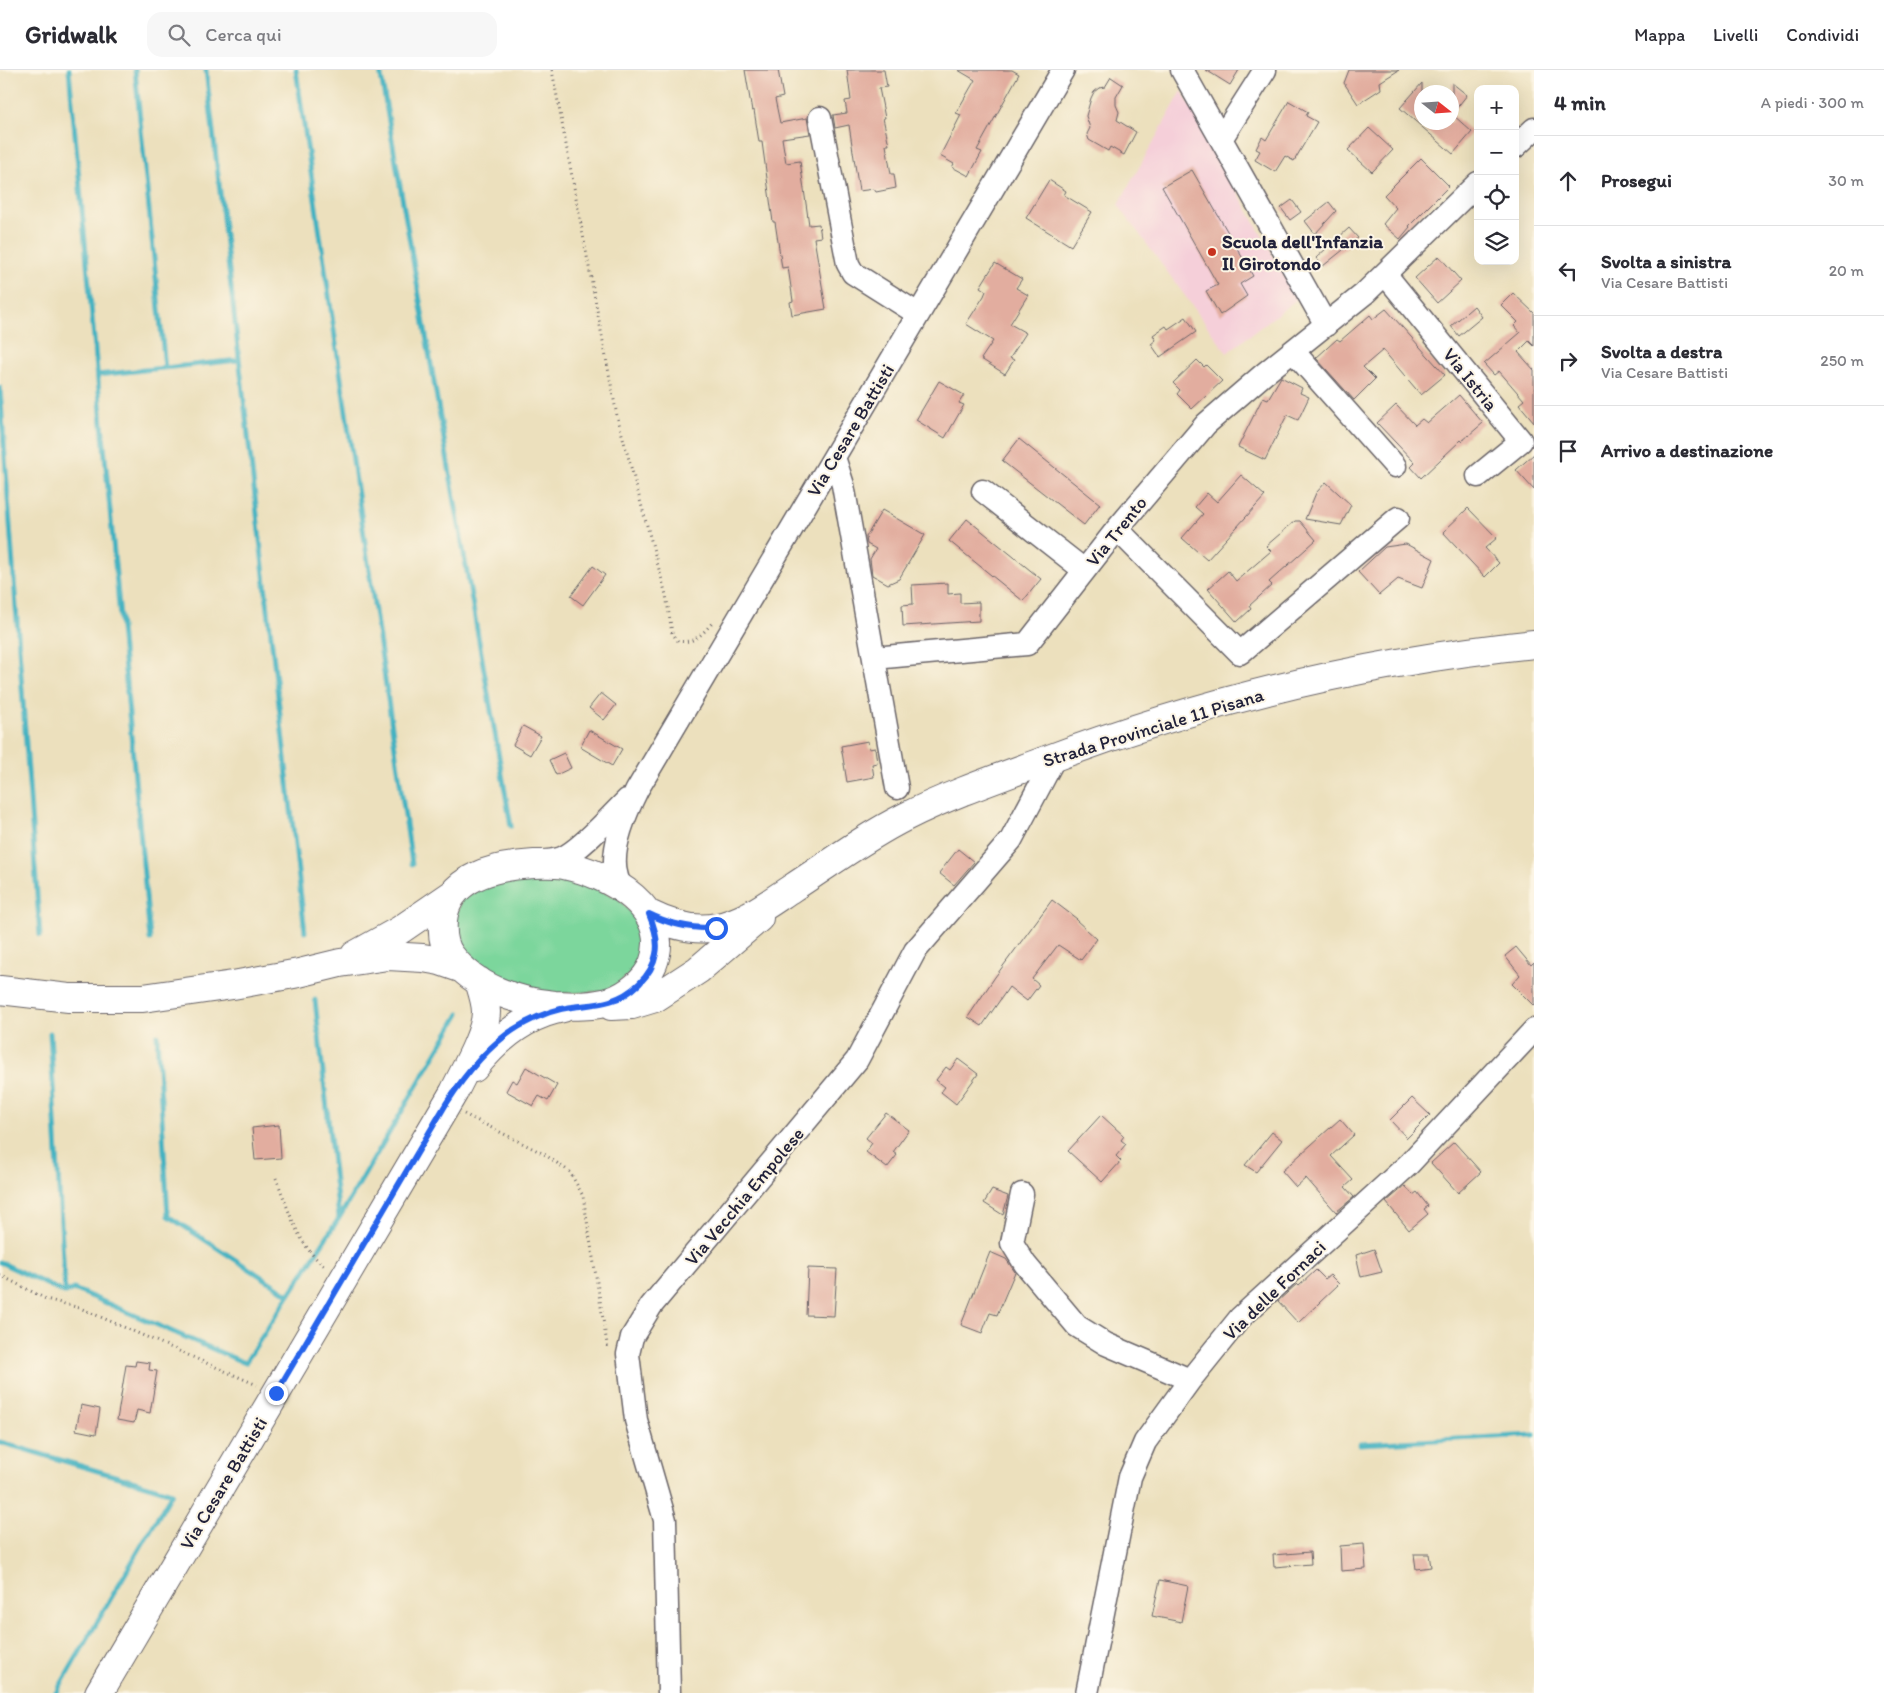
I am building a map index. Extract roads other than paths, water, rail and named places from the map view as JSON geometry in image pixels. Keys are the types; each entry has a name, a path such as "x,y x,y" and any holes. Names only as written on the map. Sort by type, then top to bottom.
{"main road":[{"name":"Strada Provinciale 11 Pisana","path":"649,914 667,923 694,928 716,928 733,922 760,909 867,838 938,800 1132,729 1268,691 1389,664 1534,644"},
{"name":"Via Cesare Battisti","path":"450,1098 492,1046 508,1033 543,1013 612,1001 630,992 651,969 657,954 656,938 649,914 624,891 584,870 563,864 530,864 510,866 480,874 455,892 445,908 442,930 443,941 451,956 471,975 503,994 544,1004 578,1006"},
{"name":"Strada Provinciale 11 Pisana","path":"578,1006 632,1005 656,998 698,970 798,884"},
{"path":"340,963 400,930 455,892"},
{"path":"0,990 69,998 143,998 290,975 340,963 388,956 440,960 471,975"},
{"name":"Via Cesare Battisti","path":"99,1693 450,1098 485,1025 486,1011 484,998 471,975"}],"street":[{"name":"Via Cesare Battisti","path":"624,891 617,879 616,852 624,815 637,790 1064,70"},
{"path":"1182,70 1326,326"},
{"path":"1222,139 1265,70"},
{"path":"820,118 848,264 853,273 918,314"},
{"path":"1519,143 1534,129"},
{"name":"Via Trento","path":"874,658 1027,644 1117,529 1206,424 1293,351 1326,326 1385,274 1474,187"},
{"name":"Via Istria","path":"1385,274 1521,441 1478,476"},
{"path":"1293,351 1395,466"},
{"path":"834,457 843,485 897,788"},
{"path":"983,491 1084,570"},
{"path":"1117,529 1240,653 1398,518"},
{"name":"Via Vecchia Empolese","path":"669,1693 665,1520 636,1420 628,1354 632,1337 652,1306 857,1060 915,951 1011,840 1055,757"},
{"name":"Via Cesare Battisti","path":"530,864 562,858 606,822 637,790"},
{"name":"Via delle Fornaci","path":"1087,1693 1130,1477 1145,1442 1190,1380 1240,1318 1409,1164 1534,1030"},
{"path":"1022,1194 1012,1243 1025,1264 1077,1326 1106,1344 1190,1380"}],"waterway":[{"path":"69,70 150,939"},
{"path":"135,70 165,368"},
{"path":"206,70 305,932"},
{"path":"296,70 412,864"},
{"path":"380,70 511,826"},
{"path":"97,375 239,360"},
{"path":"0,388 40,935"},
{"path":"315,1000 339,1218"},
{"path":"0,1262 65,1293 74,1289 245,1363 339,1218 459,1014"},
{"path":"50,1033 65,1293"},
{"path":"157,1035 168,1216 288,1294"},
{"path":"1360,1444 1534,1435"},
{"path":"0,1442 172,1493 56,1693"}],"place":[{"name":"Scuola dell'Infanzia Il Girotondo","path":"1212,252"}]}
